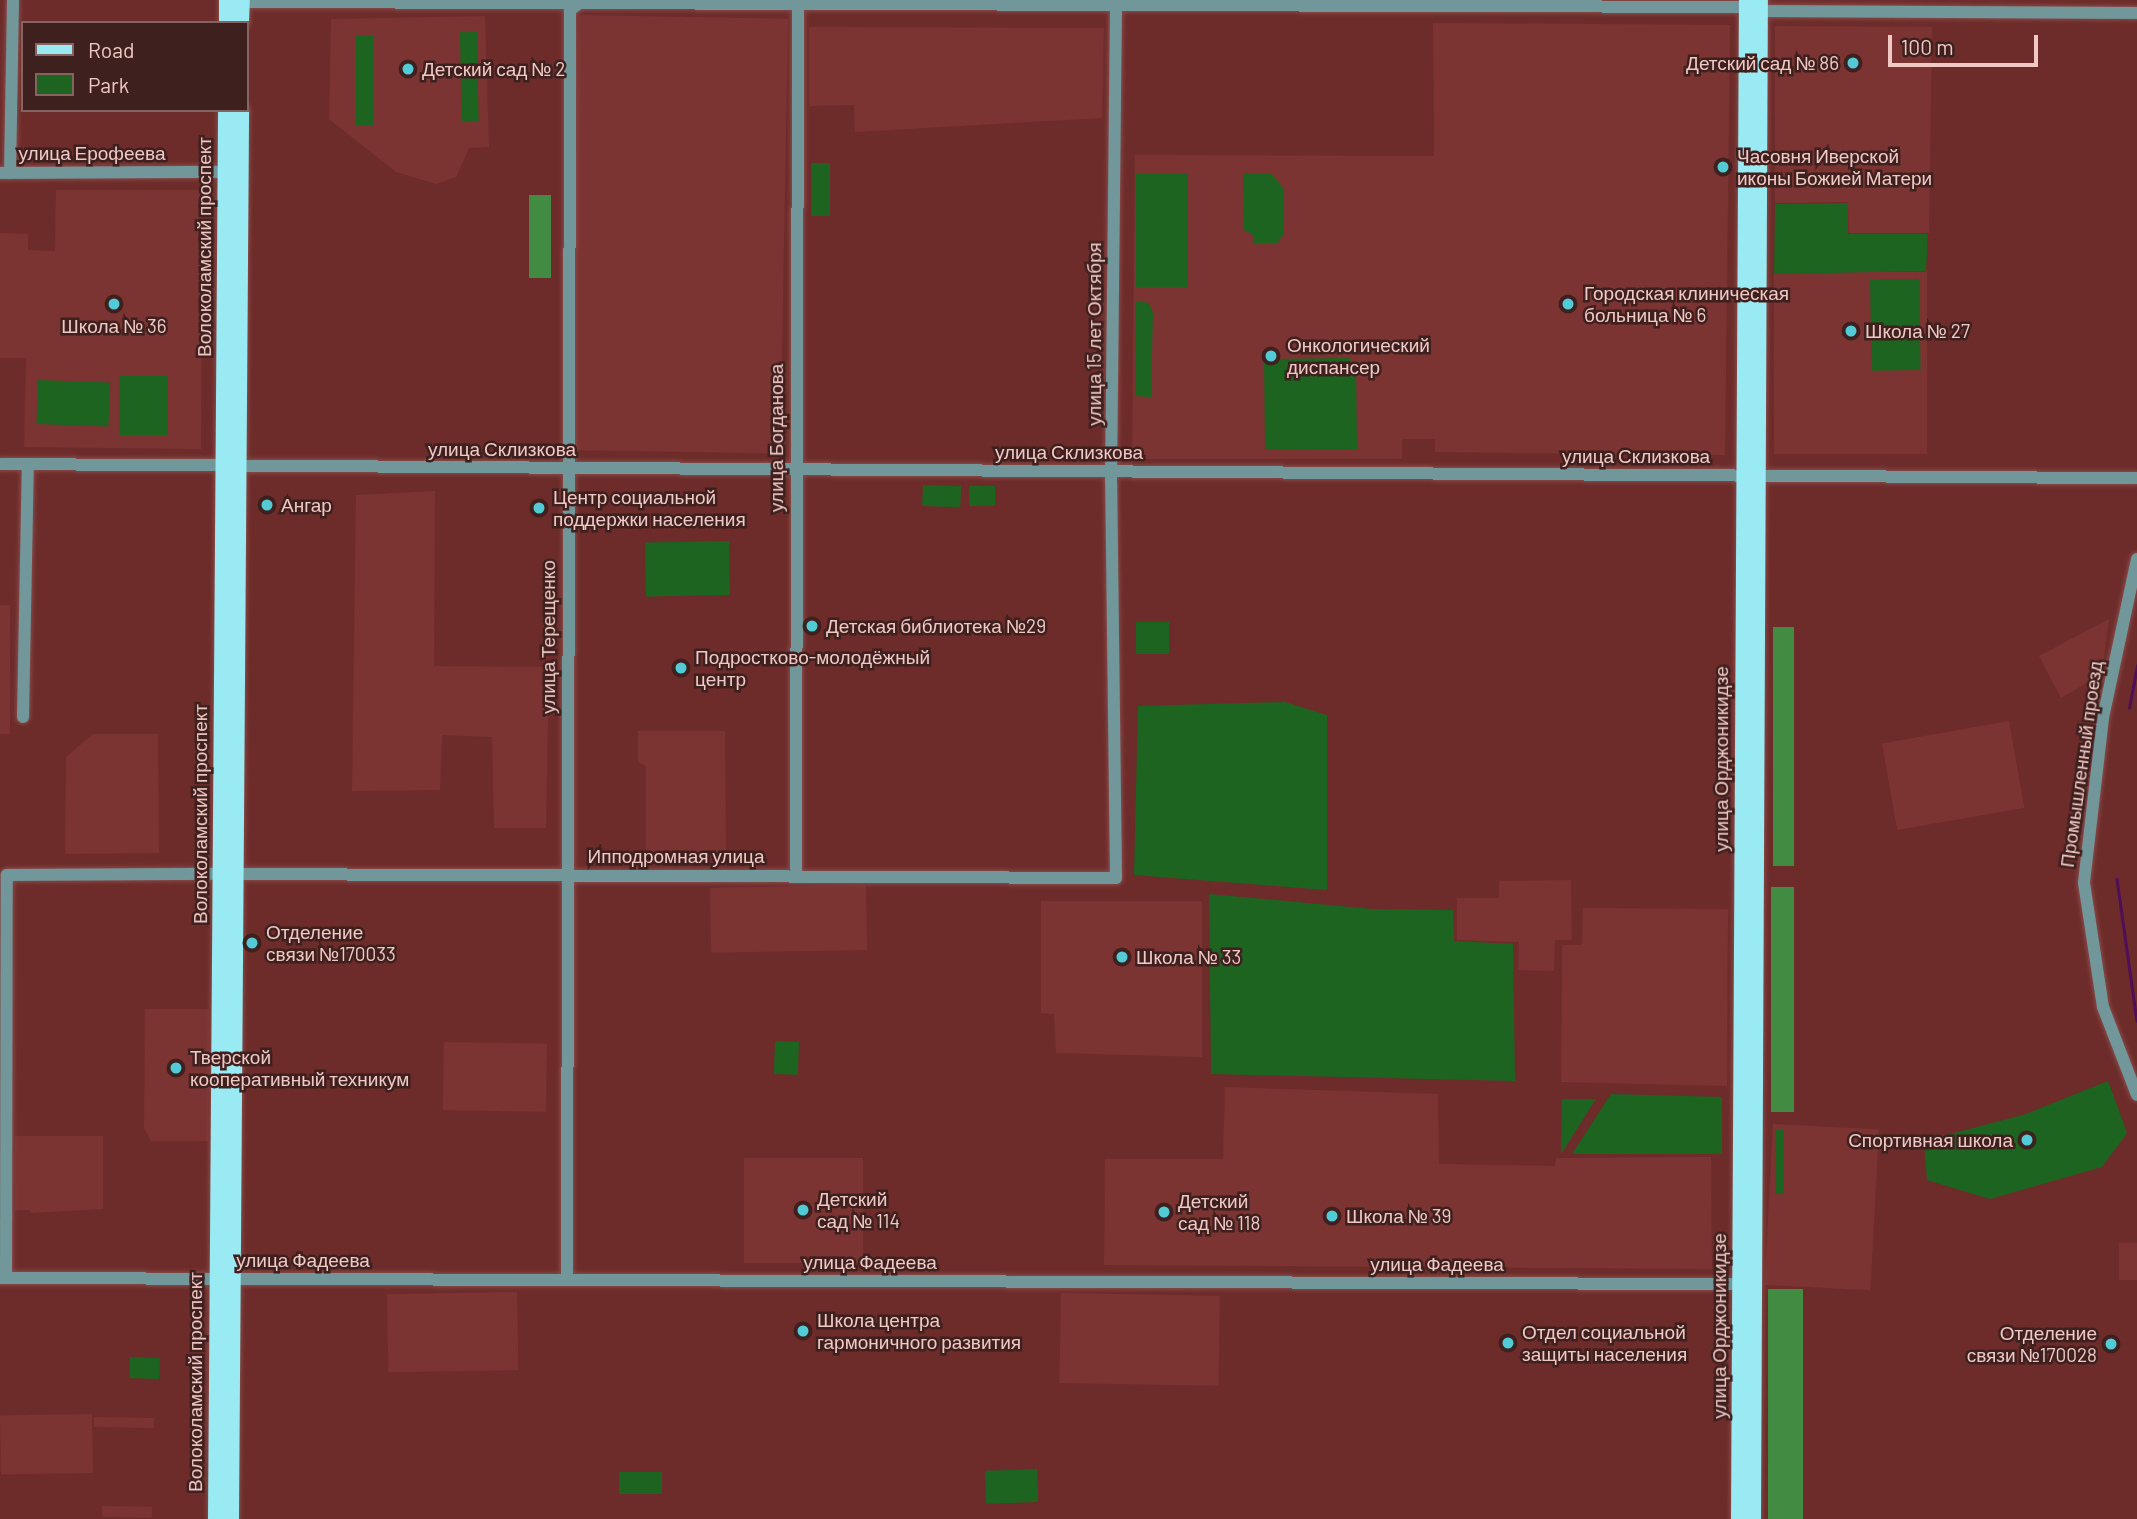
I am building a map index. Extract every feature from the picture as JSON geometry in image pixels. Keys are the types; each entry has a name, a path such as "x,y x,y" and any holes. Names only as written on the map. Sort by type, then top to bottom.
{"main road":[{"path":"228,21 237,1"},
{"path":"237,1 241,21"},
{"name":"улица Орджоникидзе","path":"1753,5 1753,1519"},
{"name":"Волоколамский проспект","path":"226,112 231,466"},
{"name":"Волоколамский проспект","path":"216,1519 225,1279 231,466 241,112"},
{"name":"улица Орджоникидзе","path":"1739,1519 1741,1091 1751,476"},
{"path":"1741,1091 1755,1106"},
{"name":"Волоколамский проспект","path":"225,1279 231,1519"}],"street":[{"path":"5,173 13,0"},
{"path":"237,1 1946,6 2137,13"},
{"name":"улица Терещенко","path":"567,1280 570,10 581,2"},
{"name":"улица Богданова","path":"796,876 794,470 798,2"},
{"name":"улица 15 лет Октября","path":"1116,3 1112,472 1116,877"},
{"name":"улица Ерофеева","path":"5,173 226,172"},
{"name":"улица Склизкова","path":"0,464 2137,478"},
{"path":"23,717 28,464"},
{"name":"Промышленный проезд","path":"2137,559 2103,718 2084,883 2103,1007 2137,1095"},
{"name":"Ипподромная улица","path":"3,1047 7,876 228,874 1116,877"},
{"path":"3,1047 3,1278"},
{"name":"улица Фадеева","path":"3,1278 1740,1284"}],"shaded area":[{"path":"579,15 788,19 780,454 571,450"},
{"name":"Детский сад № 2","path":"485,16 489,147 469,148 456,177 436,184 396,172 329,119 331,19"},
{"name":"Городская клиническая больница № 6","path":"1433,23 1730,25 1725,455 1435,452 1435,439 1402,439 1402,459 1132,459 1135,155 1434,156"},
{"path":"1775,26 1932,27 1929,233 1849,233 1848,202 1775,203"},
{"path":"809,27 1104,28 1102,118 855,132 854,105 809,106"},
{"name":"Школа № 36","path":"56,190 202,190 201,449 24,447 26,358 0,358 0,233 28,234 28,250 55,251"},
{"name":"Школа № 27","path":"1774,272 1927,272 1927,454 1774,454"},
{"path":"435,491 434,666 549,667 546,828 494,828 492,737 442,735 440,790 352,791 356,495"},
{"path":"0,605 10,605 10,734 0,734"},
{"path":"2109,619 2102,674 2061,698 2039,656"},
{"path":"2009,721 2024,808 1897,830 1882,743"},
{"path":"638,731 725,731 726,857 646,857 646,766 638,762"},
{"path":"93,734 158,734 159,853 65,854 66,757"},
{"path":"1571,880 1572,940 1555,940 1554,971 1518,970 1519,942 1457,940 1457,898 1499,898 1499,881"},
{"path":"866,885 867,950 711,953 710,888"},
{"name":"Школа № 33","path":"1041,901 1202,901 1202,1057 1056,1053 1054,1014 1041,1013"},
{"path":"1583,908 1728,909 1727,1086 1561,1082 1562,945 1582,945"},
{"name":"Тверской кооперативный техникум","path":"145,1009 209,1009 208,1141 151,1141 144,1128"},
{"path":"444,1042 547,1044 546,1112 443,1110"},
{"path":"1225,1087 1438,1094 1439,1164 1555,1166 1556,1158 1711,1157 1712,1269 1104,1265 1105,1159 1223,1159"},
{"path":"1773,1124 1879,1130 1870,1290 1765,1285"},
{"path":"15,1136 103,1136 103,1209 30,1213 30,1210 15,1210"},
{"name":"Детский сад № 114","path":"744,1158 863,1158 863,1263 744,1263"},
{"path":"2119,1243 2137,1243 2137,1280 2119,1280"},
{"path":"517,1292 518,1370 388,1372 387,1294"},
{"path":"1061,1293 1220,1296 1218,1386 1059,1383"},
{"path":"92,1414 93,1473 1,1475 0,1416"},
{"path":"94,1417 154,1418 154,1428 94,1427"},
{"path":"102,1506 152,1507 152,1518 102,1517"}],"green space":[{"path":"460,32 477,32 479,121 462,121"},
{"path":"356,36 373,36 373,125 356,125"},
{"path":"811,163 830,163 830,216 811,216"},
{"path":"1243,173 1271,173 1284,189 1284,234 1277,243 1253,243 1253,235 1244,230"},
{"path":"1136,174 1188,174 1188,287 1136,287"},
{"path":"529,195 551,195 551,278 529,278"},
{"path":"1848,203 1848,234 1928,234 1926,271 1774,274 1775,204"},
{"path":"1919,279 1921,370 1872,371 1870,280"},
{"path":"1136,301 1149,303 1153,313 1151,397 1135,396"},
{"path":"1349,358 1356,367 1357,449 1265,450 1264,359"},
{"path":"119,376 168,376 168,435 119,435"},
{"path":"38,380 110,383 108,426 36,424"},
{"path":"923,485 961,486 960,507 922,506"},
{"path":"969,486 995,486 995,506 969,506"},
{"path":"729,541 730,595 646,596 645,542"},
{"path":"1136,622 1169,622 1169,654 1136,654"},
{"path":"1773,627 1794,627 1794,866 1773,866"},
{"path":"1285,702 1327,715 1327,890 1134,875 1138,706"},
{"path":"1771,887 1794,887 1794,1112 1771,1112"},
{"path":"1209,894 1372,909 1453,910 1454,941 1513,944 1515,1081 1211,1074"},
{"path":"775,1041 799,1042 798,1075 774,1074"},
{"name":"Спортивная школа","path":"2108,1081 2127,1133 2102,1167 1990,1199 1927,1180 1924,1141 2026,1114"},
{"path":"1611,1094 1722,1097 1722,1154 1572,1154"},
{"path":"1562,1099 1596,1099 1561,1154"},
{"path":"1775,1130 1784,1130 1784,1194 1775,1194"},
{"path":"1768,1289 1803,1289 1803,1519 1768,1519"},
{"path":"130,1357 160,1358 159,1379 129,1378"},
{"path":"1037,1469 1038,1502 986,1504 985,1471"},
{"path":"619,1472 662,1472 662,1494 619,1494"}],"waterway":[{"path":"2129,708 2137,666"},
{"path":"2117,879 2137,1021"}],"place":[{"name":"Детский сад № 86","path":"1853,63"},
{"name":"Детский сад № 2","path":"408,69"},
{"name":"Часовня Иверской иконы Божией Матери","path":"1723,167"},
{"name":"Школа № 36","path":"114,304"},
{"name":"Городская клиническая больница № 6","path":"1568,304"},
{"name":"Школа № 27","path":"1851,331"},
{"name":"Онкологический диспансер","path":"1271,356"},
{"name":"Ангар","path":"267,505"},
{"name":"Центр социальной поддержки населения","path":"539,508"},
{"name":"Детская библиотека №29","path":"812,626"},
{"name":"Подростково-молодёжный центр","path":"681,668"},
{"name":"Отделение связи №170033","path":"252,943"},
{"name":"Школа № 33","path":"1122,957"},
{"name":"Тверской кооперативный техникум","path":"176,1068"},
{"name":"Спортивная школа","path":"2027,1140"},
{"name":"Детский сад № 114","path":"803,1210"},
{"name":"Детский сад № 118","path":"1164,1212"},
{"name":"Школа № 39","path":"1332,1216"},
{"name":"Школа центра гармоничного развития","path":"803,1331"},
{"name":"Отдел социальной защиты населения","path":"1508,1343"},
{"name":"Отделение связи №170028","path":"2111,1344"}]}
